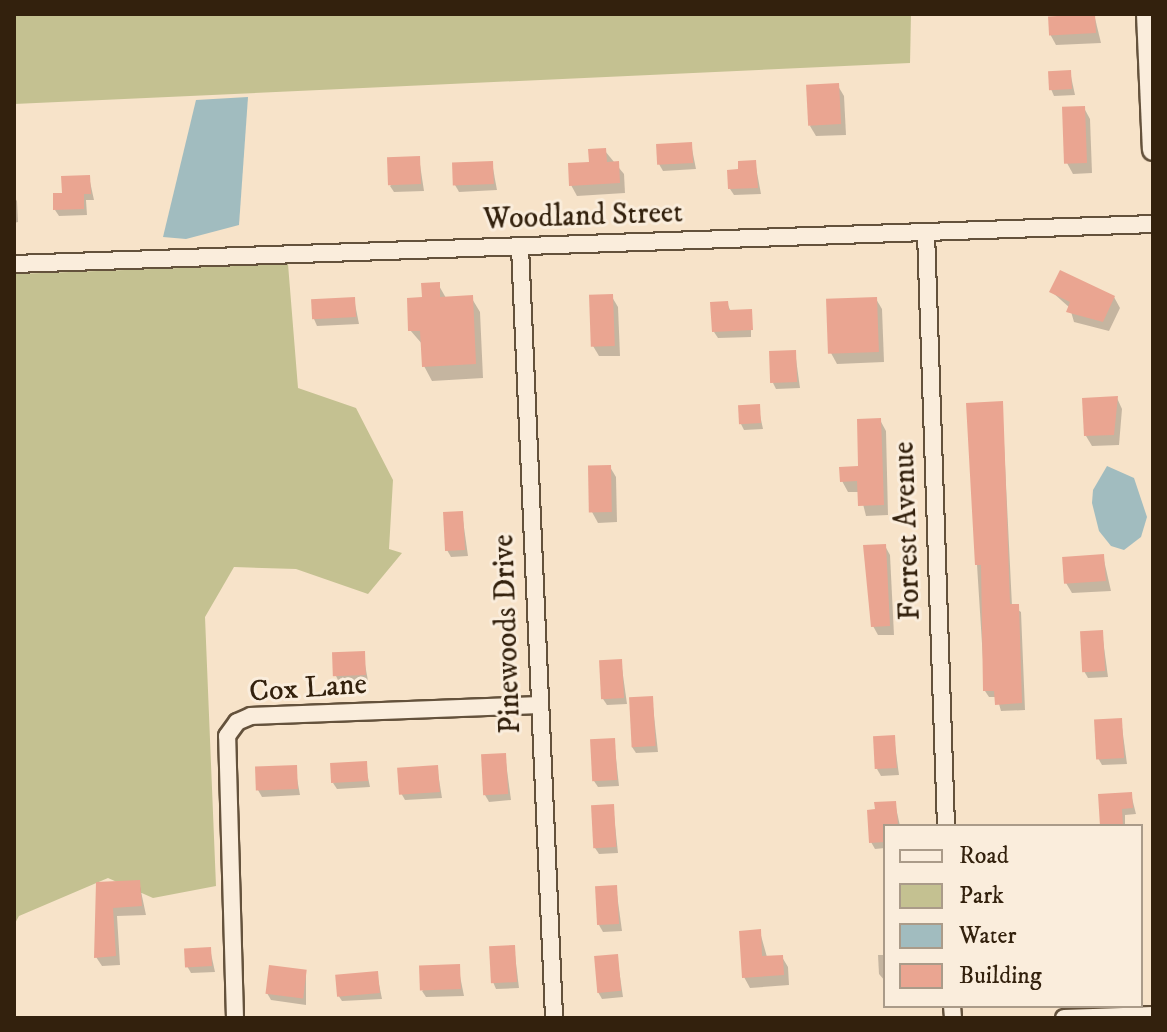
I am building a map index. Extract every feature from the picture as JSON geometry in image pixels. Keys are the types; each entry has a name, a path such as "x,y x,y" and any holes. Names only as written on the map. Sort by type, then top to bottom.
{"street":[{"path":"1147,14 1153,150"},
{"name":"Woodland Street","path":"14,264 1153,224"},
{"name":"Forrest Avenue","path":"926,233 946,824"},
{"name":"Pinewoods Drive","path":"520,247 554,1018"},
{"name":"Cox Lane","path":"235,1018 227,736 237,722 251,716 539,705"},
{"path":"1064,1018 1153,1015"}],"green space":[{"path":"14,14 911,14 910,63 14,104"},
{"path":"288,264 298,388 356,408 393,480 389,549 402,553 368,594 296,569 234,567 205,617 216,886 153,898 108,878 19,916 14,925 14,274"}],"water":[{"path":"248,97 239,225 186,239 163,237 196,100"},
{"path":"1107,466 1134,478 1147,517 1141,537 1124,550 1111,546 1099,531 1092,503 1093,490"}],"building":[{"path":"1095,14 1096,33 1049,35 1048,16"},
{"path":"1071,70 1072,89 1049,90 1048,71"},
{"path":"839,83 841,124 808,126 806,85"},
{"path":"1085,106 1087,163 1064,164 1062,107"},
{"path":"692,142 693,163 657,165 656,144"},
{"path":"606,148 607,162 619,161 620,183 569,186 568,163 589,162 588,149"},
{"path":"420,156 421,184 388,185 387,157"},
{"path":"756,160 758,188 728,189 727,170 738,169 738,161"},
{"path":"493,161 494,184 453,185 452,162"},
{"path":"90,175 91,194 84,194 84,209 53,210 53,193 62,193 61,176"},
{"path":"1060,270 1115,296 1103,322 1066,312 1070,302 1049,292"},
{"path":"440,282 440,297 473,295 476,364 422,367 420,331 408,331 407,298 422,297 421,283"},
{"path":"613,294 615,346 591,347 589,295"},
{"path":"355,297 356,317 312,319 311,299"},
{"path":"877,297 879,352 828,354 826,299"},
{"path":"728,301 729,310 752,309 753,330 712,332 710,302"},
{"path":"796,350 797,382 770,383 769,351"},
{"path":"1118,396 1114,435 1084,436 1082,398"},
{"path":"1003,401 1010,604 1019,604 1022,703 995,705 994,691 983,691 981,565 975,565 966,403"},
{"path":"760,404 761,423 739,424 738,405"},
{"path":"881,418 884,505 858,506 857,481 840,482 839,467 858,466 857,419"},
{"path":"588,465 611,465 612,512 589,512"},
{"path":"463,511 465,550 445,551 443,512"},
{"path":"886,544 890,626 871,627 863,545"},
{"path":"1104,554 1106,581 1064,584 1062,557"},
{"path":"1103,630 1105,671 1082,672 1080,631"},
{"path":"365,651 366,675 333,676 332,652"},
{"path":"622,659 624,698 601,699 599,660"},
{"path":"653,696 656,746 632,747 629,697"},
{"path":"1122,718 1124,758 1096,759 1094,719"},
{"path":"895,735 897,768 875,769 873,736"},
{"path":"615,738 617,780 592,781 590,739"},
{"path":"506,753 508,794 483,795 481,754"},
{"path":"367,761 368,781 331,783 330,763"},
{"path":"297,765 298,789 256,790 255,766"},
{"path":"438,765 440,792 399,795 397,768"},
{"path":"1132,792 1133,808 1122,809 1123,824 1100,824 1098,794"},
{"path":"896,801 898,824 883,824 883,842 869,843 867,810 875,809 874,802"},
{"path":"614,804 616,847 593,848 591,805"},
{"path":"140,880 142,906 113,908 116,956 94,958 96,882"},
{"path":"617,885 619,924 597,925 595,886"},
{"path":"761,929 762,956 783,955 784,975 742,978 739,931"},
{"path":"515,945 517,982 491,983 489,946"},
{"path":"211,947 212,966 185,967 184,948"},
{"path":"618,954 621,991 597,993 594,956"},
{"path":"460,964 461,989 420,990 419,965"},
{"path":"269,965 307,970 303,998 265,994"},
{"path":"378,971 380,993 337,997 335,975"}]}
